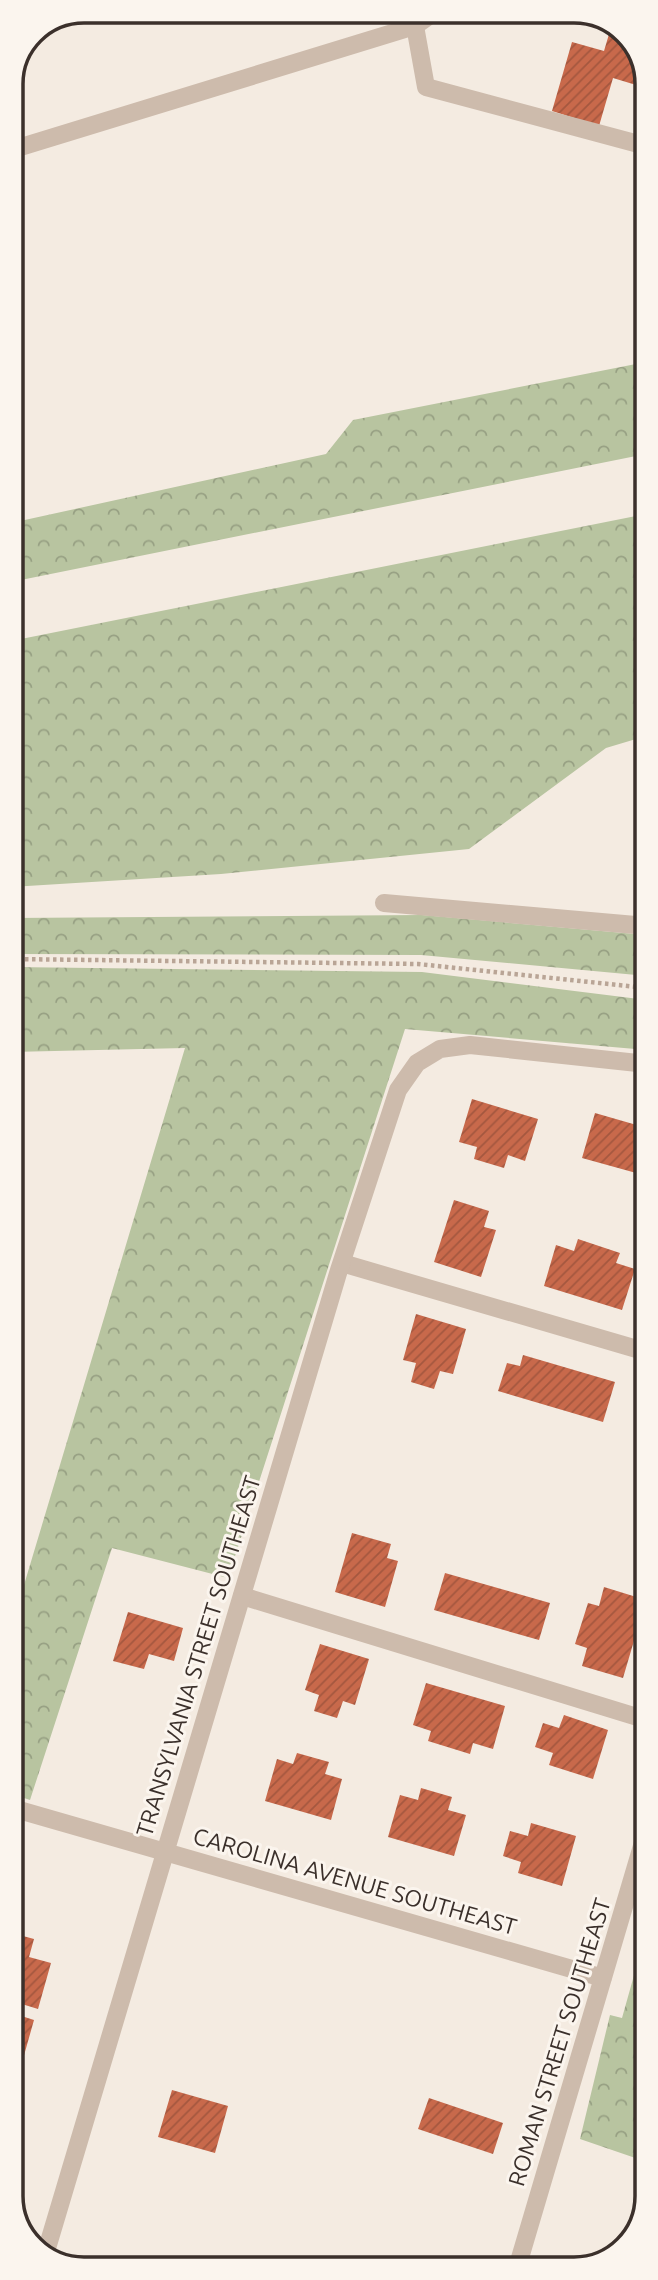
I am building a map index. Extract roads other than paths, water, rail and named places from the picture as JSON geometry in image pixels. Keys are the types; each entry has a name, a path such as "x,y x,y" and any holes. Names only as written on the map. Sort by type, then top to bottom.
{"street":[{"path":"23,146 419,23"},
{"path":"415,26 426,88 635,143"},
{"path":"384,903 635,925"},
{"name":"TRANSYLVANIA STREET SOUTHEAST","path":"48,2245 342,1263 390,1109 407,1074 417,1063 440,1049 470,1045 635,1063"},
{"path":"342,1263 635,1348"},
{"path":"242,1596 635,1716"},
{"name":"CAROLINA AVENUE SOUTHEAST","path":"23,1811 603,1978"},
{"name":"ROMAN STREET SOUTHEAST","path":"520,2257 635,1870"}]}
